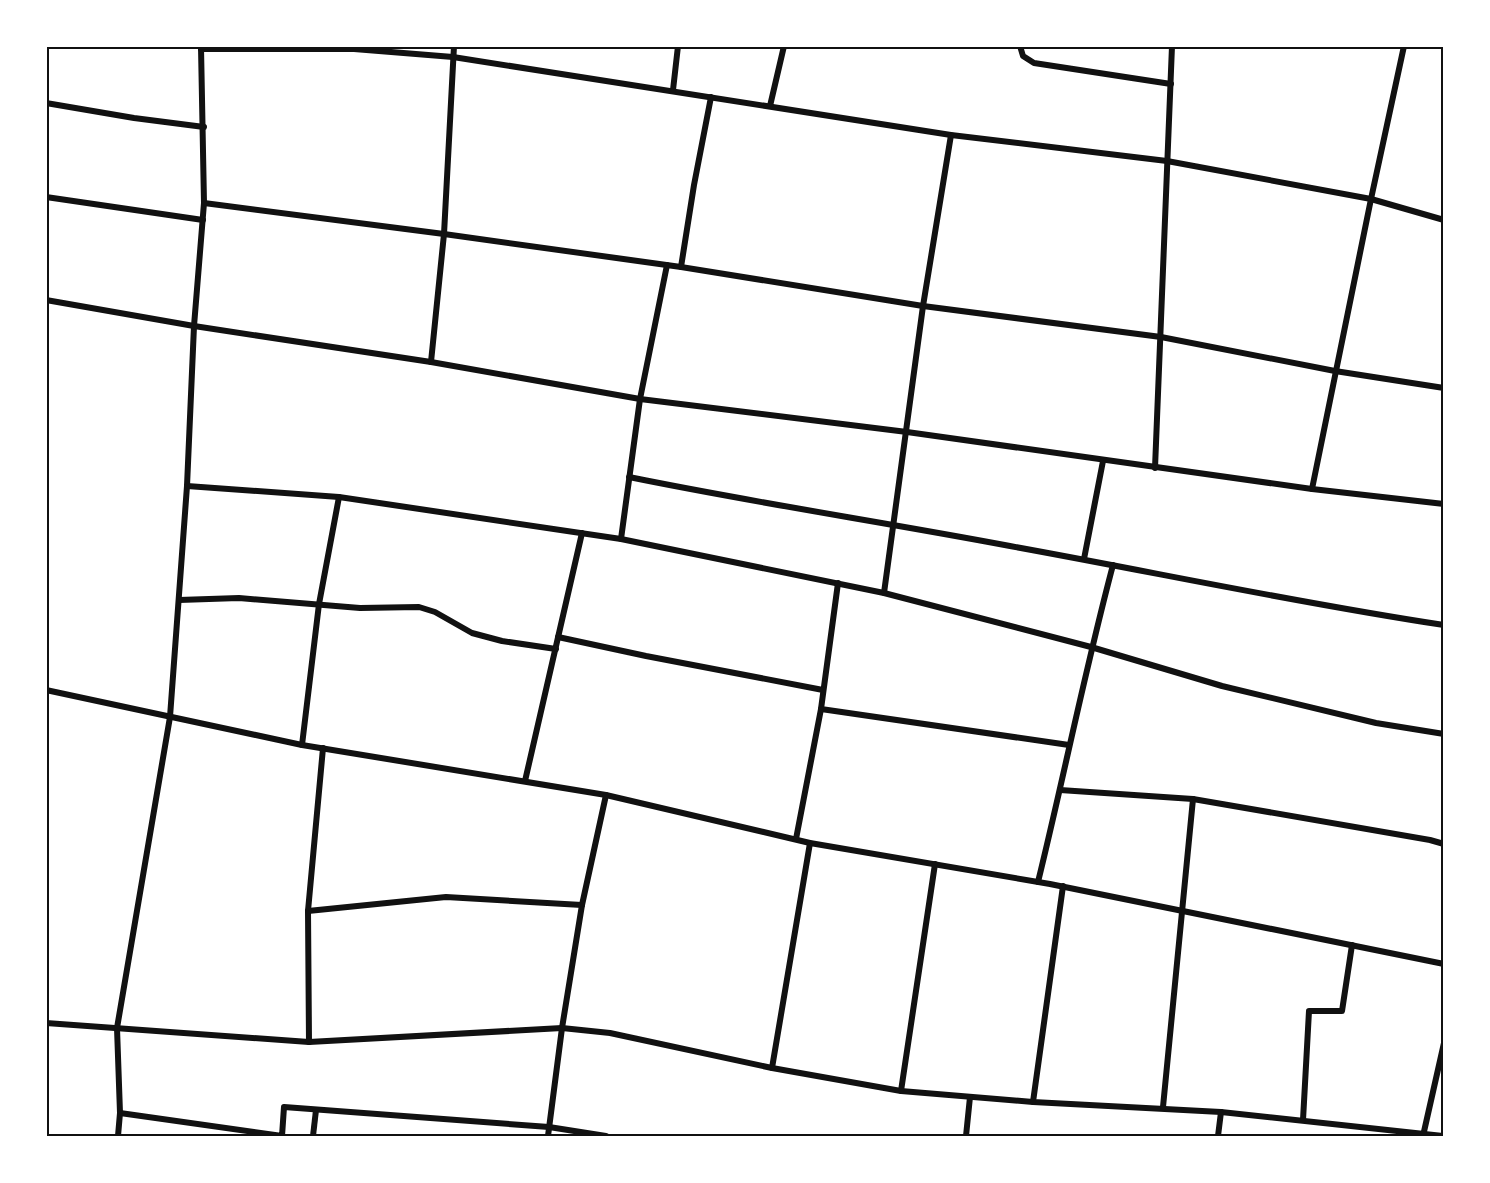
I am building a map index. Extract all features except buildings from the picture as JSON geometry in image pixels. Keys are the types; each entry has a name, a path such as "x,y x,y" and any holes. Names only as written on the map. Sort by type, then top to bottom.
{"street":[{"path":"431,362 444,234 454,46"},
{"path":"673,90 678,46"},
{"path":"770,106 784,46"},
{"path":"1020,46 1023,56 1034,63 1171,84"},
{"path":"1155,468 1172,46"},
{"path":"1312,489 1404,46"},
{"path":"118,1137 120,1113 117,1029 170,717 179,600 194,326 204,203 201,48 354,48 453,57 951,135 1167,161 1371,199 1443,220"},
{"path":"681,267 711,97"},
{"path":"46,103 204,127"},
{"path":"884,592 923,306 951,135"},
{"path":"46,197 203,220"},
{"path":"204,203 667,265 923,306 1161,337 1335,371 1443,388"},
{"path":"621,539 640,399 667,265"},
{"path":"46,300 194,326 431,362 640,399 907,432 1312,489 1443,504"},
{"path":"1084,560 1103,461"},
{"path":"629,477 744,501 894,524 1346,610 1443,625"},
{"path":"187,486 339,497 621,539 884,592 1091,646 1222,686 1376,723 1443,734"},
{"path":"302,745 319,604 339,497"},
{"path":"525,781 582,533"},
{"path":"1038,882 1091,646 1113,565"},
{"path":"796,839 821,709 838,583"},
{"path":"179,600 239,598 360,608 419,607 435,612 472,633 502,641 556,649"},
{"path":"558,637 824,690"},
{"path":"46,690 302,745 606,795 810,843 1063,886 1443,964"},
{"path":"821,709 1069,745"},
{"path":"309,1042 308,911 323,748"},
{"path":"1060,790 1193,800 1443,844"},
{"path":"548,1137 562,1028 582,905 606,795"},
{"path":"1163,1107 1193,800"},
{"path":"772,1068 810,843"},
{"path":"901,1091 935,864"},
{"path":"1033,1102 1063,886"},
{"path":"308,911 446,897 582,905"},
{"path":"1302,1120 1309,1011 1342,1011 1352,945"},
{"path":"46,1023 309,1042 562,1028 610,1033 772,1068 901,1091 1033,1102 1163,1107 1302,1120 1443,1137"},
{"path":"1423,1135 1443,1043"},
{"path":"966,1137 970,1097"},
{"path":"120,1113 259,1135 282,1136 284,1107 549,1127 606,1137"},
{"path":"314,1137 316,1110"},
{"path":"1218,1137 1221,1112"}]}
